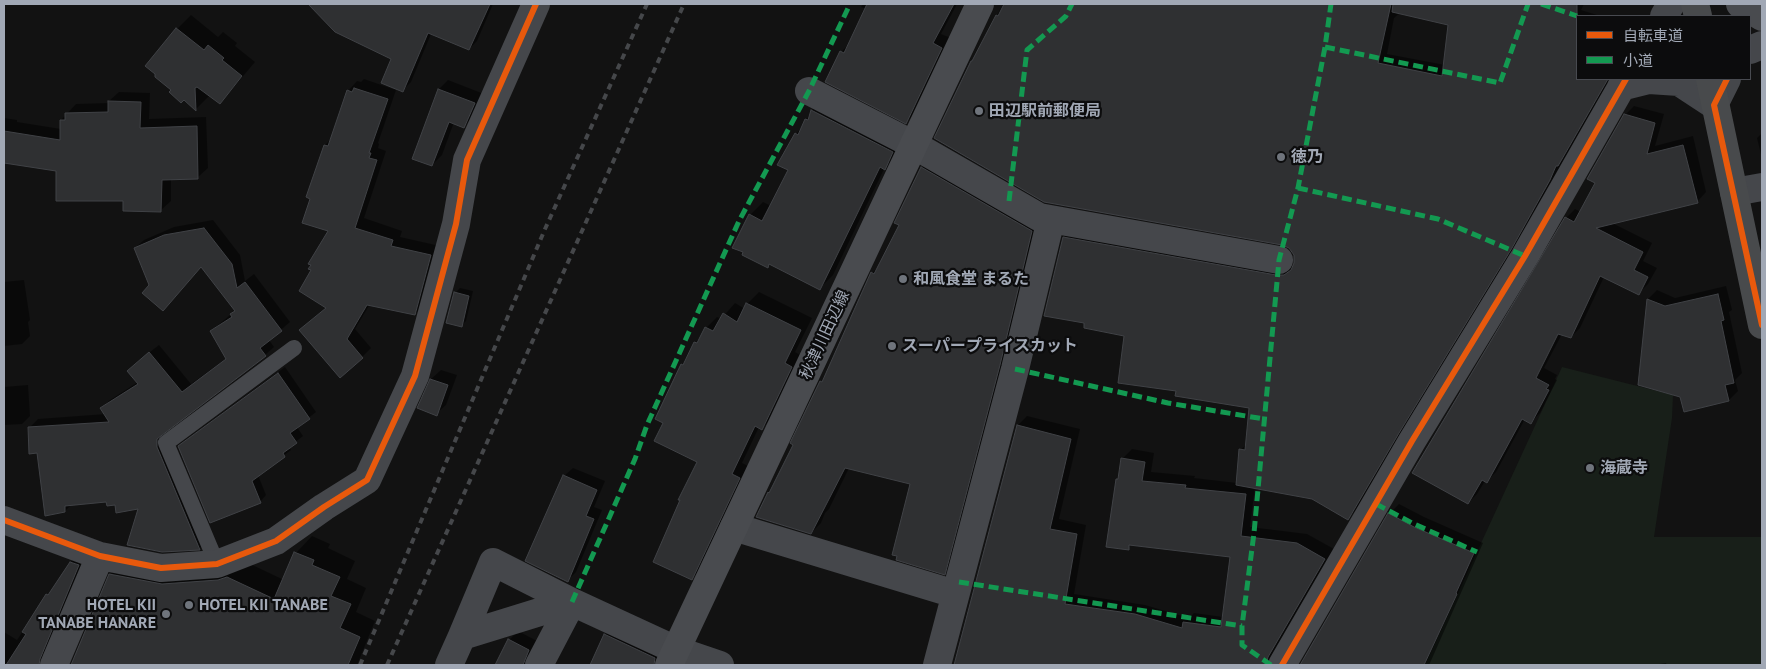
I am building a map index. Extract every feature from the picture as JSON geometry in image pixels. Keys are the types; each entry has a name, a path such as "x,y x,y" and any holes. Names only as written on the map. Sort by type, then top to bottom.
{"main road":[{"name":"秋津川田辺線","path":"673,658 980,4"},
{"path":"1740,4 1762,16"},
{"path":"1712,92 1762,325"}],"street":[{"path":"4,520 100,556 161,568 217,564 276,541 324,507 367,480 415,376 456,224 467,160 536,4"},
{"path":"1665,15 1672,4"},
{"path":"1282,665 1624,83 1649,80 1679,82 1712,92 1725,80"},
{"path":"809,91 914,144 1039,217 1279,260"},
{"path":"1734,192 1762,187"},
{"path":"937,665 1015,369 1051,219"},
{"path":"734,527 955,594"},
{"path":"54,665 100,556"},
{"path":"449,665 493,562 572,602 673,658 720,665"},
{"path":"462,636 572,602"},
{"path":"539,665 572,602"}],"lane":[{"path":"217,564 166,443 294,348"}],"shaded area":[{"name":"海蔵寺","path":"1562,367 1673,395 1672,418 1654,537 1762,537 1762,665 1425,665"}],"building":[{"path":"308,4 490,4 469,50 428,33 403,92 381,83 391,59 335,32"},
{"path":"867,4 954,4 933,43 942,48 906,124 825,82 840,51 844,53"},
{"path":"1004,4 1391,4 1378,63 1442,76 1448,25 1392,12 1393,4 1577,4 1576,80 1607,80 1558,166 1556,166 1512,248 1348,520 1312,499 1236,485 1239,449 1245,450 1249,408 1175,396 1176,391 1118,383 1124,336 1084,328 1084,323 1044,316 1063,237 1276,275 1284,275 1291,270 1294,263 1294,255 1289,248 1282,245 1044,202 934,138 971,61 996,15 998,16"},
{"path":"176,28 204,50 208,45 224,58 222,60 242,76 220,104 197,87 195,88 196,111 184,100 181,103 169,92 171,90 145,66"},
{"path":"354,88 388,99 369,153 371,153 369,158 377,160 355,228 393,240 391,246 431,255 415,315 367,305 347,339 363,358 340,378 299,330 326,308 299,291 311,270 308,269 311,265 308,264 328,231 302,223 310,199 306,197 324,145 328,146 347,90 352,92"},
{"path":"438,89 475,103 464,128 449,122 432,166 412,159"},
{"path":"108,101 141,102 140,128 197,126 198,179 162,180 161,212 123,211 123,201 56,201 56,171 4,163 4,131 60,140 60,120 65,120 65,113 108,112"},
{"path":"811,110 893,152 885,170 880,167 820,290 769,264 768,268 742,255 743,252 732,248 749,214 762,221 788,170 777,165 795,133 798,135 805,119 808,120"},
{"path":"1624,114 1655,123 1647,154 1683,145 1698,203 1596,228 1643,252 1634,270 1648,277 1639,295 1600,276 1571,338 1558,334 1536,378 1549,385 1546,389 1549,390 1531,424 1522,419 1487,483 1482,480 1468,504 1412,473 1565,217 1574,222 1595,183 1587,179"},
{"path":"921,167 1032,231 1000,365 945,575 896,560 897,556 892,555 910,484 845,468 811,534 756,517 793,445 790,443 820,381 822,382 871,272 874,274 899,225 894,223"},
{"path":"204,228 232,264 237,288 245,282 282,331 260,348 266,356 157,439 157,447 200,550 162,552 127,545 138,509 116,513 115,505 107,506 106,502 65,506 65,512 45,516 37,453 29,454 28,427 109,422 100,408 138,384 127,371 149,352 182,392 226,359 210,331 232,317 230,314 235,311 201,267 163,311 142,293 149,285 134,248 164,235"},
{"path":"454,292 469,296 462,327 446,323"},
{"path":"1718,294 1724,320 1721,321 1734,383 1725,385 1729,401 1684,412 1680,397 1638,385 1647,299 1665,306"},
{"path":"746,303 801,330 785,363 792,367 762,430 755,426 732,474 740,478 692,580 653,562 680,500 678,500 697,462 654,441 663,423 655,419 681,364 683,365 694,342 697,343 705,327 713,331 723,313 737,322"},
{"path":"278,373 310,419 290,433 297,443 283,453 285,457 252,481 261,503 210,523 178,446"},
{"path":"430,379 448,385 437,416 417,408"},
{"path":"1017,425 1071,439 1050,529 1077,534 1065,604 1135,614 1182,628 1183,622 1221,627 1230,557 1129,545 1129,550 1106,547 1121,458 1145,462 1142,481 1186,485 1185,488 1246,494 1241,536 1297,543 1325,559 1268,657 1266,665 954,665"},
{"path":"563,475 597,490 586,516 594,519 568,582 525,561"},
{"path":"1388,513 1414,527 1474,553 1424,665 1300,665"},
{"name":"HOTEL KII TANABE","path":"294,552 314,560 312,565 340,577 331,596 351,604 340,628 360,637 348,665 71,665 109,574 162,584 218,580 227,577 274,599"},
{"path":"70,562 79,565 39,665 6,665 26,634 22,632 46,594 48,595"},
{"path":"604,634 655,658 654,665 590,665"},
{"path":"508,639 529,650 523,665 495,665"}],"railway":[{"path":"360,665 545,229 647,4"},
{"path":"387,665 684,4"}],"marked path":[{"path":"572,602 635,459 647,425 739,221 809,91 850,4"},
{"path":"1009,201 1027,50 1066,16 1072,4"},
{"path":"1271,665 1242,645 1242,626 1254,533 1279,260 1298,188 1325,47 1331,4"},
{"path":"1325,47 1500,83 1528,4"},
{"path":"1541,4 1576,16"},
{"path":"1298,188 1438,219 1525,256"},
{"path":"1015,369 1168,403 1264,419"},
{"path":"1376,504 1414,524 1477,552"},
{"path":"959,582 1242,626"}],"cycle path":[{"path":"4,520 100,556 161,568 217,564 276,541 324,507 367,480 415,376 456,224 467,160 536,4"},
{"path":"1282,665 1412,441 1525,256 1625,80"},
{"path":"1726,80 1714,105 1762,325"}],"place":[{"name":"田辺駅前郵便局","path":"979,111"},
{"name":"徳乃","path":"1281,157"},
{"name":"和風食堂 まるた","path":"903,279"},
{"name":"スーパープライスカット","path":"892,346"},
{"name":"海蔵寺","path":"1590,468"},
{"name":"HOTEL KII TANABE","path":"189,605"},
{"name":"HOTEL KII TANABE HANARE","path":"166,614"}]}
